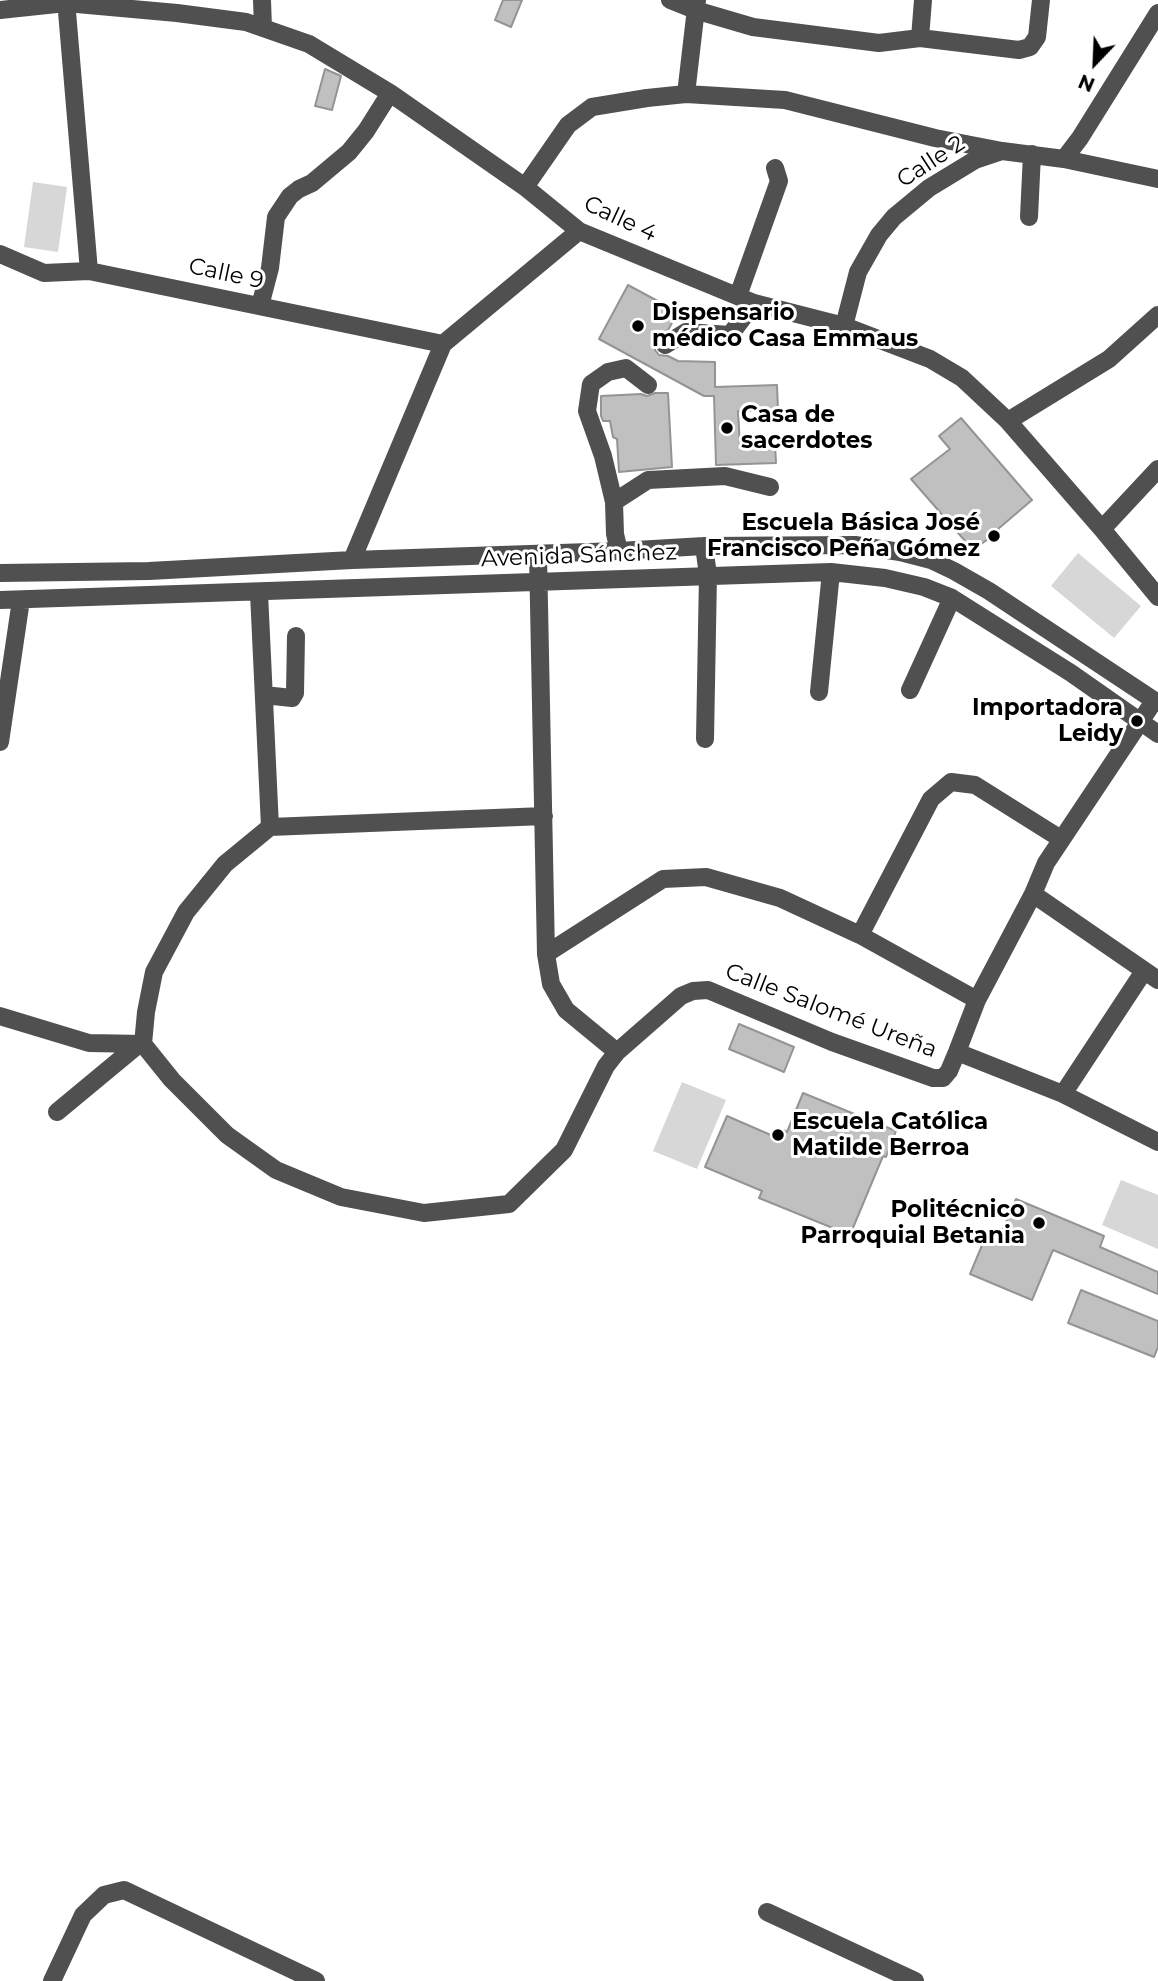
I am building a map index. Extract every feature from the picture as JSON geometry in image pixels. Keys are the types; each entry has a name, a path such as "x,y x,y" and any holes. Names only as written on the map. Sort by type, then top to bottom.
{"street":[{"path":"262,0 263,28"},
{"path":"670,0 696,5 753,27 878,43 920,38 1019,50 1030,47 1037,37 1041,0"},
{"path":"920,38 923,0"},
{"path":"66,2 89,271"},
{"name":"Calle 4","path":"0,10 66,2 188,15 246,22 309,44 390,93 525,187 579,231 746,300 844,326 930,359 962,378 1008,421 1158,597"},
{"path":"686,94 696,5"},
{"path":"1064,159 1158,13"},
{"path":"260,306 270,268 276,217 290,196 312,183 349,152 390,93"},
{"path":"525,187 568,125 592,107 686,94 785,100 935,138 1002,151"},
{"name":"Calle 2","path":"844,326 858,272 879,235 894,217 947,175 975,160 1002,151 1032,154 1158,179"},
{"path":"1029,217 1032,154"},
{"path":"665,345 685,332 730,335 746,300 779,181 775,168"},
{"path":"352,561 443,344 579,231"},
{"name":"Calle 9","path":"0,254 44,273 89,271 443,344"},
{"path":"1008,421 1110,359 1158,315"},
{"path":"619,551 615,534 614,502 603,456 587,411 591,384 608,372 626,368 648,385"},
{"path":"1102,529 1158,469"},
{"path":"614,502 648,480 725,476 770,486"},
{"name":"Avenida Sánchez","path":"0,573 149,571 704,546 855,545 900,552 931,561 989,591 1156,702"},
{"path":"704,546 708,575 705,739"},
{"path":"538,555 546,954 551,984 566,1010 617,1052"},
{"path":"819,692 831,572"},
{"name":"Avenida Sánchez","path":"0,600 259,593 708,575 831,572 885,578 924,587 952,598 1071,673 1158,734"},
{"path":"259,593 270,827"},
{"path":"911,690 952,598"},
{"path":"0,742 21,600"},
{"path":"264,695 292,698 295,693 296,636"},
{"name":"Calle Salomé Ureña","path":"141,1044 172,1080 227,1135 276,1170 341,1197 424,1213 509,1204 564,1150 606,1066 617,1052 681,996 694,991 708,990 832,1042 933,1078 943,1078 949,1071 977,1000 1033,894 1046,863 1156,702"},
{"path":"860,935 931,799 951,782 975,785 1060,839"},
{"path":"57,1112 141,1044 154,972 186,912 225,864 270,827 544,816"},
{"path":"546,954 663,878 706,877 779,898 860,935 977,1000"},
{"path":"1033,894 1151,975 1063,1094"},
{"path":"0,1016 89,1043 141,1044"},
{"path":"957,1052 1063,1094 1158,1142"},
{"path":"52,1981 83,1915 104,1895 124,1890 316,1981"},
{"path":"767,1912 915,1981"}],"shaded area":[{"path":"33,182 67,187 58,252 24,247"},
{"path":"1078,553 1141,606 1114,638 1051,586"},
{"path":"682,1082 726,1100 697,1169 653,1151"},
{"path":"1121,1180 1158,1195 1158,1249 1102,1225"}],"building":[{"path":"503,0 522,0 511,27 495,20"},
{"path":"325,69 341,76 332,110 315,106"},
{"path":"628,285 678,312 668,330 655,340 655,350 659,355 678,361 715,362 715,387 777,385 778,410 738,411 740,446 775,444 776,463 716,465 714,396 704,396 599,339"},
{"path":"668,393 672,467 619,472 617,439 613,437 610,421 603,421 601,416 601,396 647,396"},
{"path":"961,418 1032,500 998,529 999,531 973,550 911,479 950,449 939,436"},
{"path":"739,1024 794,1047 784,1072 729,1049"},
{"path":"803,1093 896,1131 850,1235 759,1198 762,1191 705,1167 727,1116 780,1139 783,1130 787,1132"},
{"path":"1016,1199 1104,1236 1100,1247 1158,1272 1158,1294 1053,1250 1032,1300 970,1274 988,1231 1000,1236"},
{"path":"1081,1290 1158,1321 1158,1347 1154,1357 1068,1323"}],"place":[{"name":"Dispensario médico Casa Emmaus","path":"638,326"},
{"name":"Casa de sacerdotes","path":"727,428"},
{"name":"Escuela Básica José Francisco Peña Gómez","path":"994,536"},
{"name":"Importadora Leidy","path":"1137,721"},
{"name":"Escuela Católica Matilde Berroa","path":"778,1135"},
{"name":"Politécnico Parroquial Betania","path":"1039,1223"}]}
